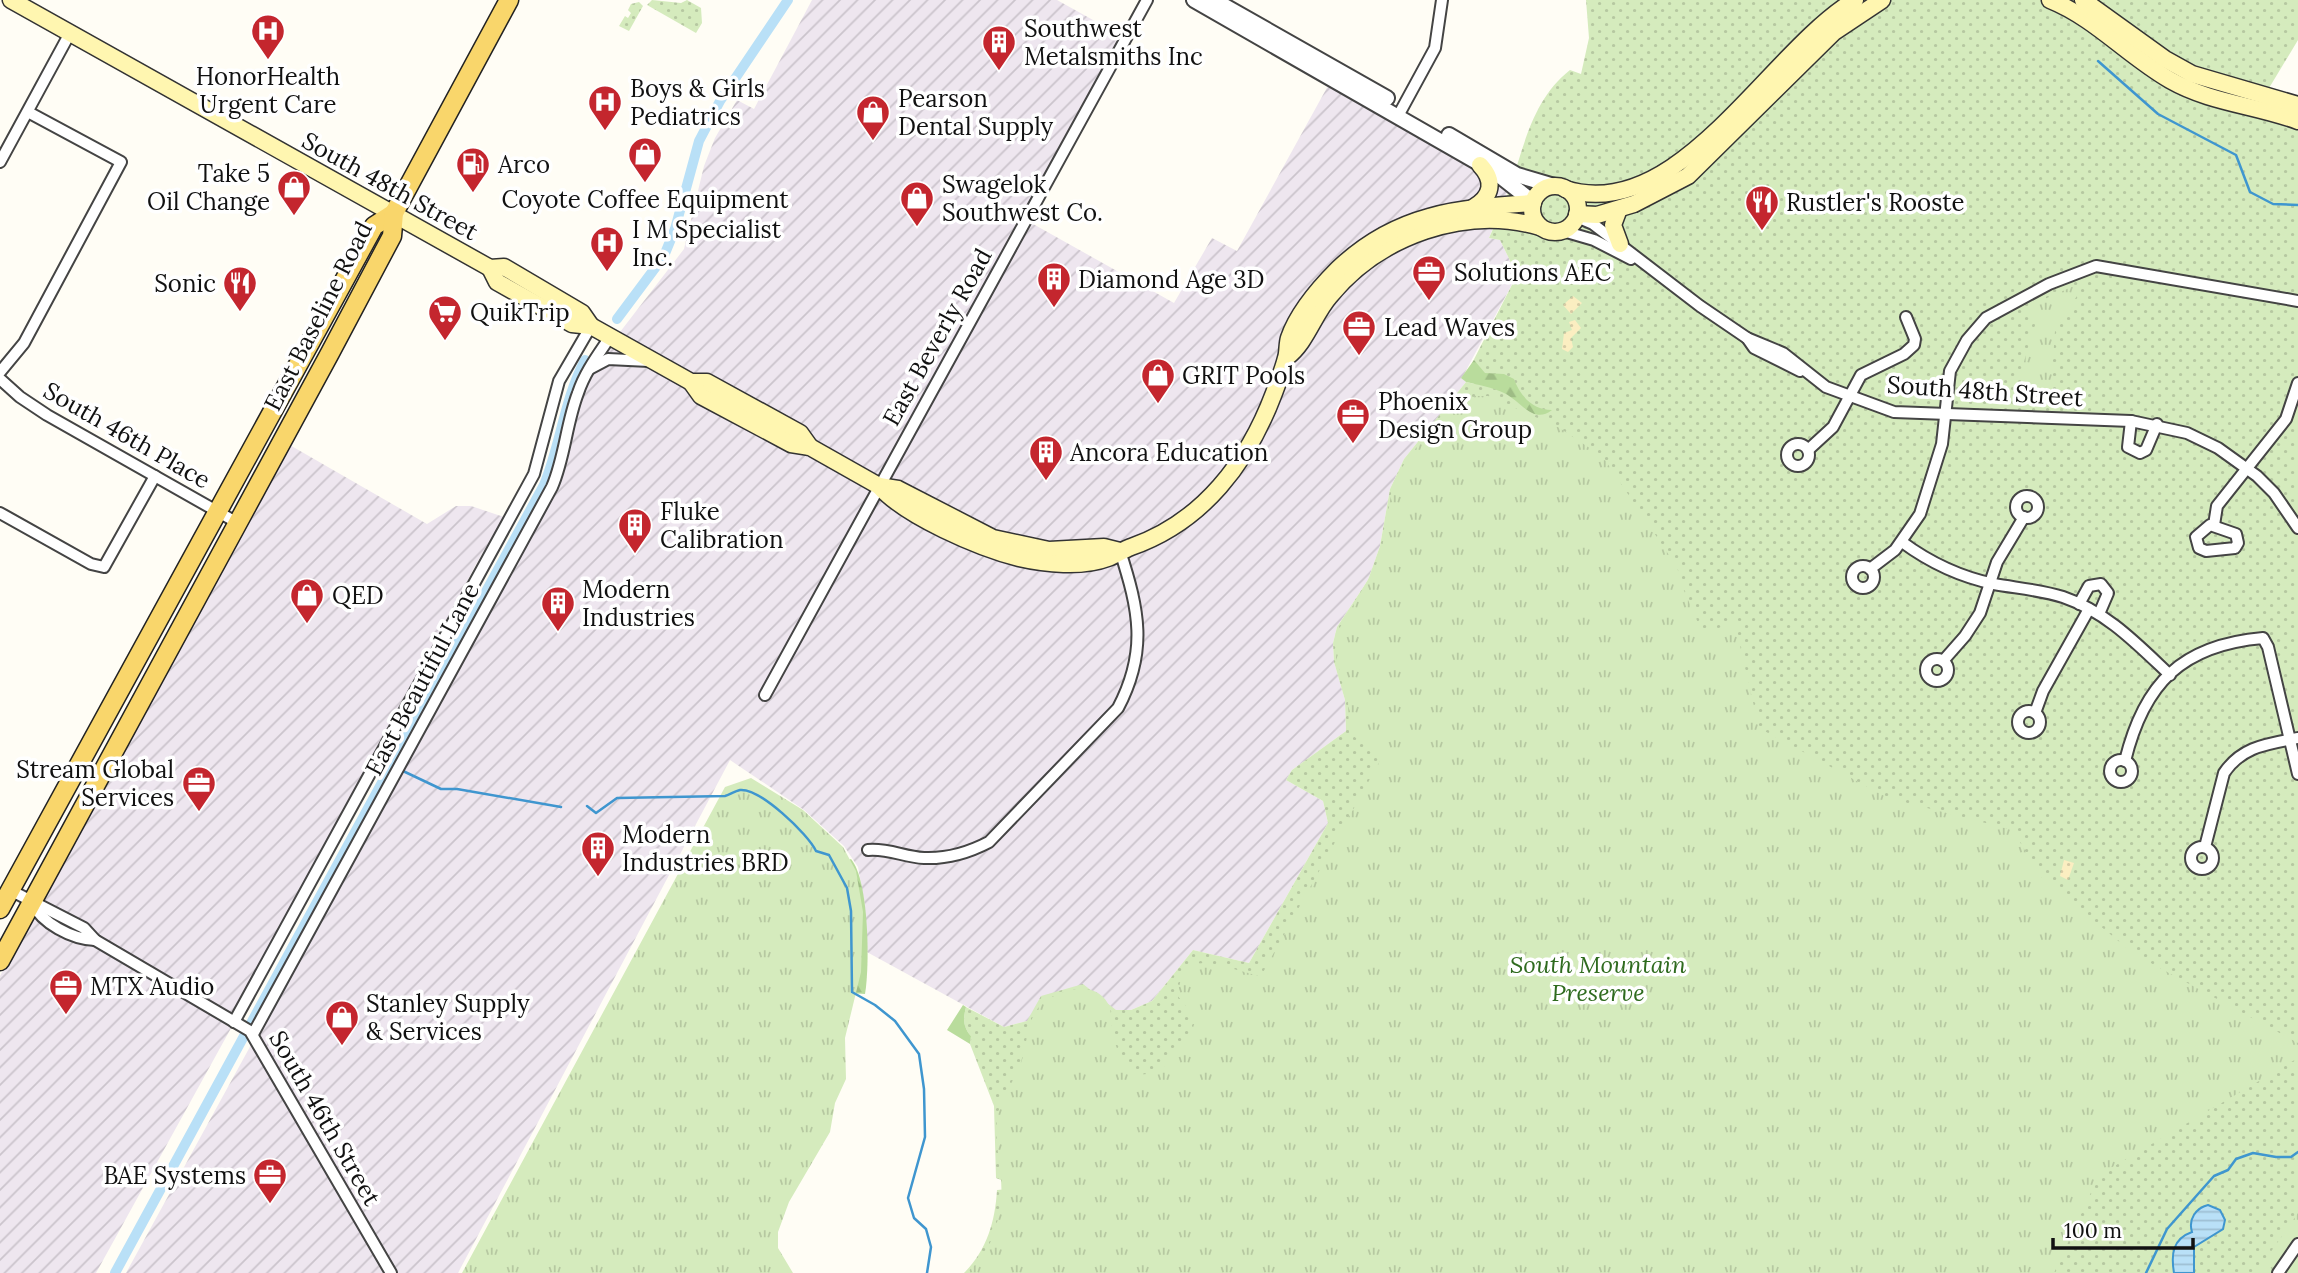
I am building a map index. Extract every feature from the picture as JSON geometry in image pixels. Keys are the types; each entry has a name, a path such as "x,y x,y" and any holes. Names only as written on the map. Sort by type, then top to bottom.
{"main road":[{"name":"South 48th Street","path":"11,0 491,268 497,282 572,324 591,326 691,382 701,396 790,444 810,447 879,486 892,500 974,543 1002,554 1057,563 1109,558 1168,529 1220,488 1243,457 1261,424 1287,357 1288,339 1302,314 1318,291 1350,259 1377,240 1422,218 1474,207 1533,202"},
{"path":"394,213 509,0"},
{"path":"1577,216 1619,209 1654,196 1688,176 1855,0"},
{"path":"1829,27 1882,0"},
{"path":"2050,0 2085,19 2184,88 2215,100 2273,112 2298,121"},
{"path":"2083,0 2165,60 2192,74 2298,105"},
{"path":"1560,188 1576,200 1577,216 1563,231 1550,232 1534,218 1533,202 1544,189 1560,188 1582,194 1611,193 1641,184 1671,169 1813,43"},
{"path":"1474,207 1484,201 1491,184 1490,176 1480,164"},
{"path":"1619,209 1613,225 1619,244"},
{"name":"East Baseline Road","path":"0,909 374,226 394,213"},
{"name":"East Baseline Road","path":"0,961 392,236 394,213"},
{"name":"South 48th Street","path":"1287,357 1297,350 1312,320 1337,288 1361,267 1398,242 1459,222 1509,220 1540,226"},
{"path":"108,713 127,724"}],"street":[{"name":"East Beverly Road","path":"765,695 1147,0"},
{"path":"1194,0 1517,175 1560,188"},
{"path":"1214,0 1401,111 1502,177 1533,202"},
{"path":"1401,111 1435,48 1441,0"},
{"path":"0,162 70,33"},
{"path":"0,372 24,343 121,162 28,112"},
{"name":"South 48th Street","path":"1577,216 1593,224 1747,338 1754,348 1850,398 1894,412 2157,424 2205,441 2247,469 2274,493 2298,528"},
{"name":"South 48th Street","path":"1563,231 1594,240 1652,270"},
{"path":"1870,569 1886,559 1902,542 1920,514 1942,444 1953,364 1967,340 1986,318 2049,284 2096,266 2298,301"},
{"path":"1808,450 1833,427 1861,375 1904,354 1914,345 1915,339 1906,317"},
{"name":"East Beautiful Lane","path":"245,1028 534,474 559,381 591,326"},
{"name":"East Beautiful Lane","path":"245,1028 552,487 562,463 576,396 588,369 610,337"},
{"path":"588,369 608,359 655,362"},
{"name":"South 46th Place","path":"0,379 20,397 47,415 236,523"},
{"path":"2214,525 2217,506 2286,419 2298,383"},
{"path":"2131,421 2128,447 2140,453 2150,443 2157,424"},
{"path":"0,513 91,564 104,567 155,476"},
{"path":"1943,661 1965,636 1980,613 1997,562 2024,517"},
{"path":"1902,542 1940,566 1990,583 2060,596 2089,609 2126,633 2170,675"},
{"path":"868,850 883,848 923,858 964,855 989,842 1118,708 1130,685 1139,640 1138,614 1120,551"},
{"path":"2035,713 2043,691 2089,609"},
{"path":"2125,761 2141,709 2170,675 2197,652 2263,638 2271,657 2293,739 2298,774"},
{"path":"2205,847 2224,773 2229,765 2248,748 2293,739"},
{"name":"South 46th Street","path":"10,890 84,928 95,940 245,1028 391,1273"},
{"path":"2278,1273 2298,1244"}],"shaded area":[{"path":"812,0 1057,0 1120,35 1003,249 1008,252 1026,220 1174,303 1212,238 1237,251 1329,84 1513,177 1489,238 1500,240 1517,275 1462,378 1466,382 1404,459 1390,489 1380,546 1368,580 1337,627 1333,643 1334,662 1345,700 1346,731 1292,770 1286,780 1323,801 1328,823 1249,963 1193,950 1152,1001 1131,1010 1027,1021 1004,1027 865,951 865,906 858,867 844,846 804,810 730,760 458,1273 126,1273 551,497 579,393 590,371 684,249 704,166 715,138 737,100 754,109"},
{"path":"288,444 427,524 456,506 471,506 504,517 475,566 348,816 96,1273 0,1273 0,976"}],"green space":[{"path":"652,0 681,3 687,0 701,8 702,23 696,33 647,5"},
{"path":"1586,0 2298,0 2298,40 2254,113 2298,128 2298,1273 964,1273 979,1255 988,1235 997,1190 1008,1189 1006,1182 996,1178 994,1106 970,1044 971,1036 964,1023 966,1007 1004,1027 1027,1021 1041,996 1083,984 1116,1010 1131,1010 1152,1001 1193,950 1249,963 1328,823 1323,801 1286,780 1292,770 1346,731 1345,700 1334,662 1333,643 1337,627 1368,580 1380,546 1390,489 1404,459 1466,382 1475,384 1467,373 1517,275 1500,240 1489,238 1508,194 1525,139 1538,109 1557,82 1570,70 1581,74 1589,38"},
{"path":"639,2 643,6 629,31 619,26 625,16 628,18 631,13 628,10 631,4"},
{"path":"2074,286 2080,291 2055,331 2051,389 2054,407 2021,406 2023,365 2036,322 2026,307"},
{"path":"1474,360 1485,373 1504,374 1514,379 1520,391 1533,405 1552,410 1539,415 1527,410 1504,393 1466,382 1461,378"},
{"name":"South Mountain Preserve","path":"1475,396 1488,396 1558,427 1603,457 1677,567 1682,586 1702,632 1735,624 1759,728 1888,798 2013,830 2039,875 2134,954 2298,1043 2298,1058 2099,1175 2054,1273 966,1273 985,1252 996,1228 1001,1197 997,1137 999,1107 1018,1070 1035,1012 1042,1004 1073,990 1087,989 1099,994 1109,1005 1113,1038 1123,1060 1134,1074 1146,1074 1164,1067 1173,1048 1190,1036 1196,1019 1177,995 1184,967 1212,964 1261,976 1381,759 1349,732 1348,700 1336,658 1339,629 1375,568 1382,548 1392,489 1406,460 1442,417"},
{"path":"751,778 803,810 843,847 856,871 863,912 861,972 845,1038 846,1079 835,1103 830,1132 789,1202 778,1232 778,1248 793,1273 462,1273 725,787"},
{"path":"851,859 857,870 865,903 868,944 865,994 850,993 841,863"},
{"path":"963,1005 966,1007 964,1023 971,1036 970,1044 947,1030"},
{"path":"2298,1213 2298,1269 2295,1273 2256,1273"}],"sand":[{"path":"1573,296 1582,303 1571,314 1563,305"},
{"path":"1575,320 1581,328 1571,338 1573,347 1568,352 1562,349 1564,333 1572,330 1569,322"},
{"path":"2064,860 2074,863 2068,880 2060,876"}],"water":[{"path":"2208,1205 2220,1210 2225,1220 2223,1229 2194,1247 2194,1273 2174,1273 2174,1248 2180,1239 2192,1232 2191,1223 2197,1211"}],"waterway":[{"path":"617,319 664,256 675,229 699,141 720,101 788,0"},
{"path":"2098,61 2158,114 2236,155 2250,192 2273,204 2298,205"},
{"path":"115,1273 544,485 572,391 585,360"},
{"path":"403,771 441,789 457,789 561,807"},
{"path":"587,806 596,813 617,798 725,796 740,790 749,791 782,813 804,834 816,851 829,855 847,888 851,911 852,992 895,1021 919,1054 924,1089 925,1137 908,1198 914,1218 926,1229 931,1247 927,1273"},
{"path":"2146,1273 2167,1229 2214,1176 2228,1170 2236,1159 2253,1153 2291,1157 2298,1152"}],"place":[{"name":"HonorHealth Urgent Care","path":"268,61"},
{"name":"Southwest Metalsmiths Inc","path":"999,72"},
{"name":"Boys & Girls Pediatrics","path":"605,132"},
{"name":"Pearson Dental Supply","path":"873,142"},
{"name":"Coyote Coffee Equipment","path":"645,184"},
{"name":"Arco","path":"473,194"},
{"name":"Take 5 Oil Change","path":"294,217"},
{"name":"Swagelok Southwest Co.","path":"917,228"},
{"name":"Rustler's Rooste","path":"1762,232"},
{"name":"I M Specialist Inc.","path":"607,273"},
{"name":"Solutions AEC","path":"1429,302"},
{"name":"Diamond Age 3D","path":"1054,309"},
{"name":"Sonic","path":"240,313"},
{"name":"QuikTrip","path":"445,342"},
{"name":"Lead Waves","path":"1359,357"},
{"name":"GRIT Pools","path":"1158,405"},
{"name":"Phoenix Design Group","path":"1353,445"},
{"name":"Ancora Education","path":"1046,482"},
{"name":"Fluke Calibration","path":"635,555"},
{"name":"QED","path":"307,625"},
{"name":"Modern Industries","path":"558,633"},
{"name":"Stream Global Services","path":"199,813"},
{"name":"Modern Industries BRD","path":"598,878"},
{"name":"MTX Audio","path":"66,1016"},
{"name":"Stanley Supply & Services","path":"342,1047"},
{"name":"BAE Systems","path":"270,1205"}]}
